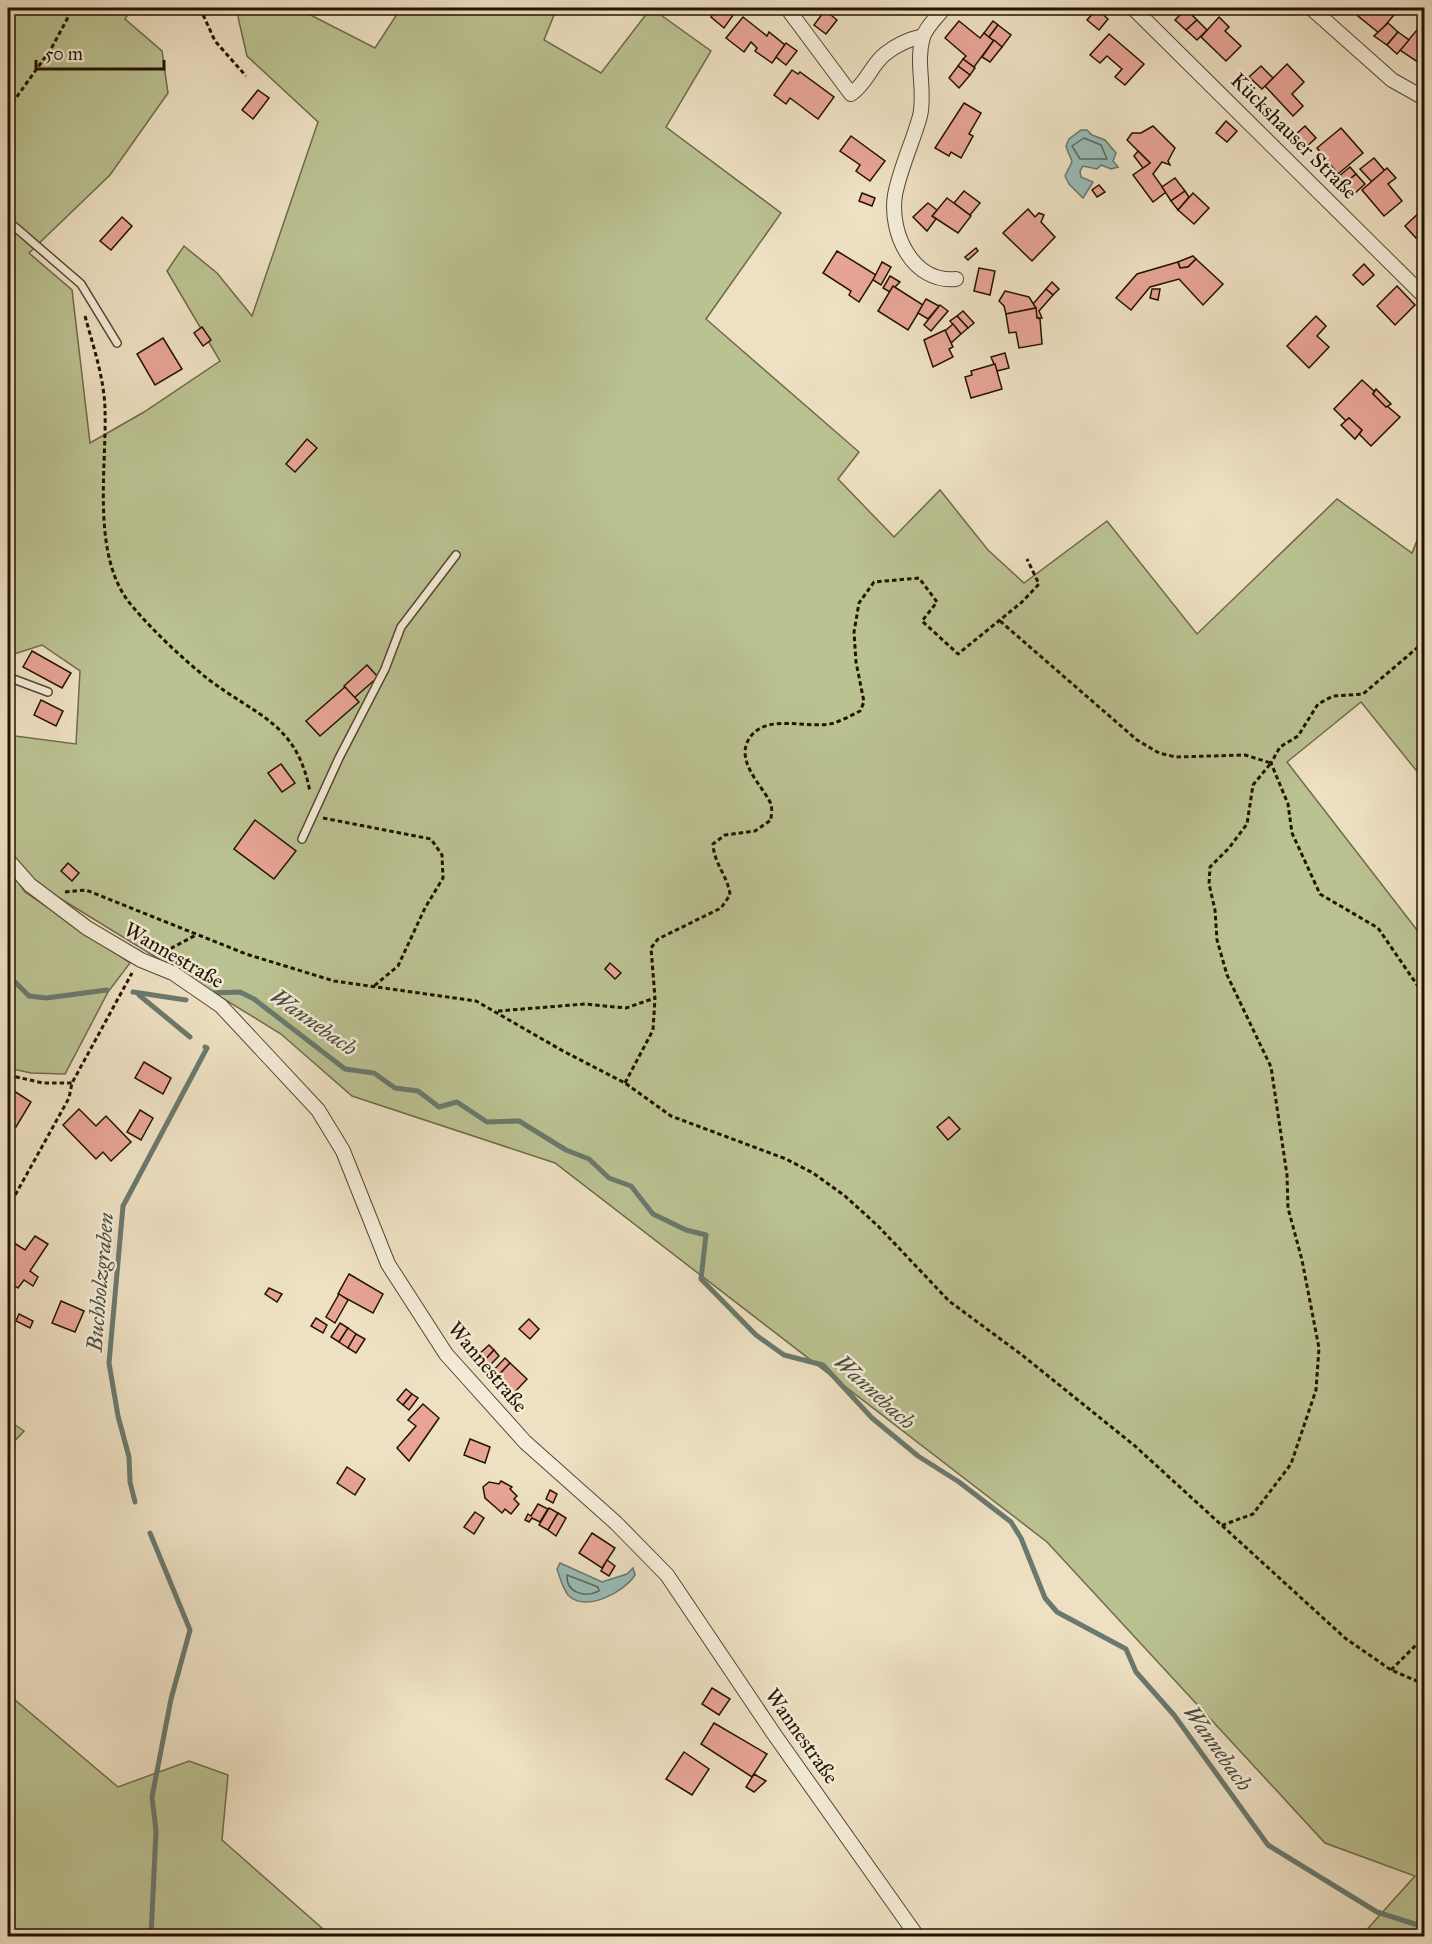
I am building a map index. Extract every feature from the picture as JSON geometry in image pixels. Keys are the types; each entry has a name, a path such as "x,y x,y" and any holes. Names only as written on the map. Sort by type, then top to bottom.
{"street":[{"path":"787,8 851,94 861,87 884,54 908,40 923,36"},
{"path":"944,8 923,36 921,112 895,196 896,224 903,245 913,262 934,277 942,280 956,279"},
{"name":"Kückshauser Straße","path":"1133,8 1425,296"},
{"path":"1311,8 1392,80 1425,98"},
{"name":"Wannestraße","path":"8,860 49,900 87,928 141,960 173,974 221,1006 318,1110 343,1151 372,1230 388,1264 446,1354 525,1442 642,1547 667,1575 774,1734 917,1936"}],"lane":[{"path":"8,220 81,284 117,343"},
{"path":"302,839 339,758 385,669 401,627 456,555"},
{"path":"8,677 48,692"}],"path":[{"path":"8,109 51,49 73,8"},
{"path":"200,8 215,41 246,76"},
{"path":"81,284 81,298 102,379 105,408 103,467 107,544 115,577 131,606 207,679 282,730 296,747 306,771 314,817 431,839 442,855 443,878 425,908 398,966 374,986"},
{"path":"625,1083 653,1030 655,998 651,948 658,939 721,908 730,895 728,882 714,857 713,844 724,835 755,831 771,820 772,804 750,774 746,756 748,741 757,728 774,725 833,723 860,711 864,702 854,632 859,603 874,582 919,578 937,602 922,621 958,654 1000,621 1039,584 1027,560"},
{"path":"1000,621 1137,741 1159,753 1176,757 1245,755 1271,764 1288,804 1292,833 1320,894 1378,928 1425,995"},
{"path":"1220,1526 1253,1514 1291,1464 1316,1390 1319,1348 1302,1260 1288,1208 1287,1175 1271,1067 1227,975 1217,940 1215,910 1209,884 1210,867 1229,848 1247,824 1253,784 1271,764 1280,747 1298,736 1318,704 1333,696 1362,694 1425,642"},
{"path":"49,900 60,892 86,890 246,954 334,981 476,1001 498,1011 563,1052 625,1083 670,1116 786,1159 813,1173 845,1196 949,1301 1022,1355 1135,1446 1345,1638 1391,1670 1425,1684"},
{"path":"8,1208 69,1098 72,1083 141,960 175,948 196,935"},
{"path":"498,1011 585,1004 626,1008 655,998"},
{"path":"8,1075 43,1083 72,1083"},
{"path":"1391,1670 1425,1637"}],"green space":[{"path":"8,8 132,8 125,19 162,51 168,93 110,175 29,253 72,290 90,443 144,412 220,361 167,271 184,246 217,273 252,316 318,122 247,56 238,17 240,8 297,8 375,48 401,8 545,8 554,15 544,40 601,73 651,8 711,51 666,127 781,213 706,319 859,452 838,479 894,537 940,490 988,550 1024,583 1107,521 1197,634 1337,499 1412,553 1424,523 1424,780 1361,702 1287,762 1424,939 1424,1936 1361,1936 1415,1876 1325,1843 1047,1542 555,1163 352,1096 281,1034 48,891 13,875 25,892 130,963 108,992 65,1074 31,1073 8,1068 8,735 76,744 80,671 42,645 8,656"},
{"path":"8,1420 24,1431 8,1448"},
{"path":"8,1694 118,1787 189,1761 228,1775 222,1840 331,1936 8,1936"}],"water":[{"path":"1081,130 1087,130 1092,135 1105,140 1116,153 1113,161 1118,167 1111,169 1101,165 1097,169 1083,166 1080,171 1081,177 1093,182 1083,198 1069,184 1065,176 1072,161 1066,146 1069,139"},
{"path":"560,1563 602,1582 627,1574 633,1568 635,1575 614,1594 585,1602 576,1600 566,1592 557,1569"}],"building":[{"path":"717,8 731,8 736,11 724,28 711,17"},
{"path":"1173,8 1188,8 1181,15"},
{"path":"1348,8 1395,8 1398,10 1379,33"},
{"path":"1097,9 1108,19 1099,30 1087,20"},
{"path":"1186,9 1197,20 1186,30 1175,20"},
{"path":"825,10 837,20 826,34 814,25"},
{"path":"743,17 767,36 769,32 785,45 772,63 755,51 757,48 751,42 744,52 726,38"},
{"path":"1219,17 1229,27 1225,31 1241,46 1226,61 1201,37"},
{"path":"1197,20 1207,30 1197,40 1186,30"},
{"path":"959,21 980,38 984,33 994,40 974,67 963,59 966,56 945,38"},
{"path":"993,21 998,25 989,37 984,33"},
{"path":"1388,23 1398,32 1387,45 1374,36"},
{"path":"1422,24 1424,26 1424,66 1400,50"},
{"path":"998,25 1011,35 1002,47 989,37"},
{"path":"1398,32 1409,40 1397,54 1387,45"},
{"path":"1109,34 1144,64 1125,85 1115,77 1122,69 1107,56 1100,63 1090,55"},
{"path":"994,40 1002,47 990,62 982,57"},
{"path":"786,43 797,51 786,65 776,57"},
{"path":"963,59 975,68 970,75 958,66"},
{"path":"1287,64 1304,82 1292,94 1303,106 1293,116 1265,86"},
{"path":"958,66 970,75 959,88 949,78"},
{"path":"1261,66 1273,78 1262,89 1249,77"},
{"path":"792,70 798,74 800,72 834,97 818,119 790,98 786,104 774,95"},
{"path":"258,90 269,98 253,119 242,110"},
{"path":"964,103 981,113 969,134 973,136 961,158 951,152 949,156 935,148"},
{"path":"1226,121 1237,131 1227,142 1216,133"},
{"path":"1153,126 1175,148 1168,161 1170,165 1162,162 1153,174 1166,192 1153,202 1133,175 1150,163 1127,140 1132,133 1141,133"},
{"path":"1305,126 1316,138 1305,148 1294,136"},
{"path":"1341,128 1363,153 1338,174 1317,148"},
{"path":"851,136 885,161 870,181 856,171 860,165 840,151"},
{"path":"1138,151 1150,163 1143,168 1134,156"},
{"path":"1374,158 1385,171 1372,182 1360,169"},
{"path":"1350,167 1356,174 1344,184 1338,177"},
{"path":"1387,168 1396,178 1388,184 1402,201 1384,216 1362,190"},
{"path":"1356,174 1365,184 1353,195 1344,184"},
{"path":"1175,178 1185,191 1171,201 1162,187"},
{"path":"1099,185 1105,192 1097,197 1092,190"},
{"path":"964,191 980,203 970,215 954,203"},
{"path":"1185,191 1189,197 1178,210 1171,201"},
{"path":"862,193 875,198 872,206 859,201"},
{"path":"1193,193 1209,208 1194,224 1178,210"},
{"path":"947,198 971,216 958,233 932,216"},
{"path":"928,203 937,210 932,216 936,219 927,231 913,217"},
{"path":"1424,208 1424,240 1420,235 1416,238 1405,226"},
{"path":"1028,209 1035,217 1039,213 1044,215 1041,222 1055,237 1032,261 1003,233"},
{"path":"122,217 132,226 111,250 100,241"},
{"path":"976,248 978,251 968,260 965,257"},
{"path":"837,251 876,275 859,302 849,295 851,291 823,273"},
{"path":"1193,256 1196,259 1188,267 1180,268 1178,262"},
{"path":"1196,259 1223,284 1203,305 1179,279 1150,287 1131,310 1116,298 1137,274 1178,262 1180,268 1188,267"},
{"path":"882,262 891,267 881,285 873,280"},
{"path":"1364,264 1374,275 1363,285 1353,275"},
{"path":"979,268 995,271 990,295 974,291"},
{"path":"890,276 900,282 890,292 883,288"},
{"path":"1052,282 1059,289 1053,295 1046,289"},
{"path":"893,286 923,305 908,330 878,311"},
{"path":"1397,286 1415,305 1395,325 1377,306"},
{"path":"1046,289 1053,295 1039,311 1042,318 1037,318 1033,304"},
{"path":"1152,289 1160,289 1158,300 1150,298"},
{"path":"1005,291 1029,297 1036,308 1006,314 1004,306 999,301"},
{"path":"926,299 939,306 928,319 918,313"},
{"path":"940,305 948,311 931,331 924,325"},
{"path":"1036,308 1037,318 1040,319 1042,344 1019,348 1016,332 1009,333 1006,314"},
{"path":"963,311 974,323 968,328 957,316"},
{"path":"957,316 968,328 961,334 950,321"},
{"path":"1316,316 1326,326 1317,336 1329,347 1309,368 1287,346"},
{"path":"953,324 961,334 951,343 945,331"},
{"path":"202,327 211,340 203,346 194,333"},
{"path":"945,330 953,347 949,349 953,357 933,367 924,340"},
{"path":"163,338 182,369 155,385 137,354"},
{"path":"1005,353 1009,368 997,371 991,357"},
{"path":"995,364 1002,389 971,398 965,377 972,375 971,371"},
{"path":"1362,380 1374,391 1373,394 1400,417 1371,446 1359,434 1362,430 1349,418 1346,421 1334,409"},
{"path":"1376,389 1391,404 1386,407 1373,394"},
{"path":"1349,418 1362,430 1355,439 1341,425"},
{"path":"307,439 317,448 295,472 286,464"},
{"path":"32,651 71,673 62,688 23,667"},
{"path":"367,665 378,677 354,698 344,686"},
{"path":"345,687 359,702 320,736 306,721"},
{"path":"41,700 63,711 56,726 34,715"},
{"path":"281,764 295,783 282,792 268,773"},
{"path":"255,820 296,851 274,879 234,849"},
{"path":"68,863 79,873 72,881 61,871"},
{"path":"610,963 621,973 615,979 605,969"},
{"path":"144,1062 171,1078 163,1094 135,1078"},
{"path":"11,1089 31,1102 16,1127 8,1122 8,1095"},
{"path":"79,1109 96,1126 106,1116 131,1142 111,1161 103,1152 96,1159 63,1125"},
{"path":"140,1110 153,1118 141,1140 127,1132"},
{"path":"949,1117 960,1129 948,1140 937,1127"},
{"path":"35,1236 48,1244 30,1271 38,1277 33,1286 24,1280 18,1288 8,1281 12,1272 8,1269 8,1239 25,1250"},
{"path":"349,1274 383,1294 373,1313 338,1294"},
{"path":"269,1288 282,1294 277,1302 265,1294"},
{"path":"339,1294 348,1300 335,1323 326,1317"},
{"path":"61,1301 84,1311 75,1332 52,1323"},
{"path":"19,1314 33,1321 30,1328 16,1321"},
{"path":"316,1318 327,1325 323,1333 311,1326"},
{"path":"529,1319 539,1329 530,1339 519,1329"},
{"path":"340,1323 348,1328 339,1342 331,1337"},
{"path":"348,1328 356,1334 348,1348 339,1342"},
{"path":"356,1334 365,1339 356,1353 348,1348"},
{"path":"489,1345 494,1350 484,1361 478,1355"},
{"path":"494,1350 499,1356 489,1366 484,1361"},
{"path":"505,1358 510,1363 494,1380 489,1375"},
{"path":"510,1363 527,1379 511,1396 494,1380"},
{"path":"406,1389 412,1394 403,1405 397,1400"},
{"path":"412,1394 418,1398 409,1410 403,1405"},
{"path":"423,1404 439,1418 409,1461 397,1448 416,1426 408,1420"},
{"path":"470,1439 490,1447 485,1463 464,1455"},
{"path":"347,1467 365,1479 355,1495 337,1483"},
{"path":"501,1481 512,1487 510,1489 517,1496 514,1499 519,1504 511,1514 505,1509 502,1513 485,1498 483,1487 489,1482 499,1484"},
{"path":"550,1490 557,1494 553,1503 546,1499"},
{"path":"538,1504 548,1509 540,1522 532,1518 529,1522 525,1520 528,1514 531,1516"},
{"path":"549,1508 558,1513 548,1530 539,1525"},
{"path":"475,1512 484,1518 474,1534 464,1527"},
{"path":"558,1513 566,1518 556,1536 548,1530"},
{"path":"592,1533 615,1548 602,1568 579,1553"},
{"path":"607,1560 615,1566 609,1576 601,1571"},
{"path":"712,1688 730,1699 719,1715 702,1704"},
{"path":"714,1723 767,1754 752,1777 701,1744"},
{"path":"684,1752 709,1769 692,1795 666,1779"},
{"path":"754,1774 766,1781 754,1792 746,1787"}],"waterway":[{"name":"Wannebach","path":"8,975 29,996 46,998 107,990"},
{"name":"Wannebach","path":"133,992 186,1000"},
{"name":"Wannebach","path":"212,993 240,992 254,999 345,1069 374,1073 395,1088 418,1091 439,1107 457,1102 487,1122 519,1121 566,1150 589,1159 609,1178 631,1186 653,1214 686,1230 706,1235 701,1279 756,1335 784,1355 823,1365 872,1418 918,1456 959,1482 1011,1522 1021,1538 1045,1598 1057,1612 1126,1649 1136,1672 1174,1715 1268,1845 1377,1912 1424,1927"},
{"name":"Buchholzgraben","path":"139,995 190,1037"},
{"name":"Buchholzgraben","path":"135,1502 130,1482 129,1457 118,1416 109,1363 123,1206 207,1048 205,1047"},
{"name":"Buchholzgraben","path":"150,1533 190,1630 171,1699 152,1797 156,1831 151,1936"}]}
